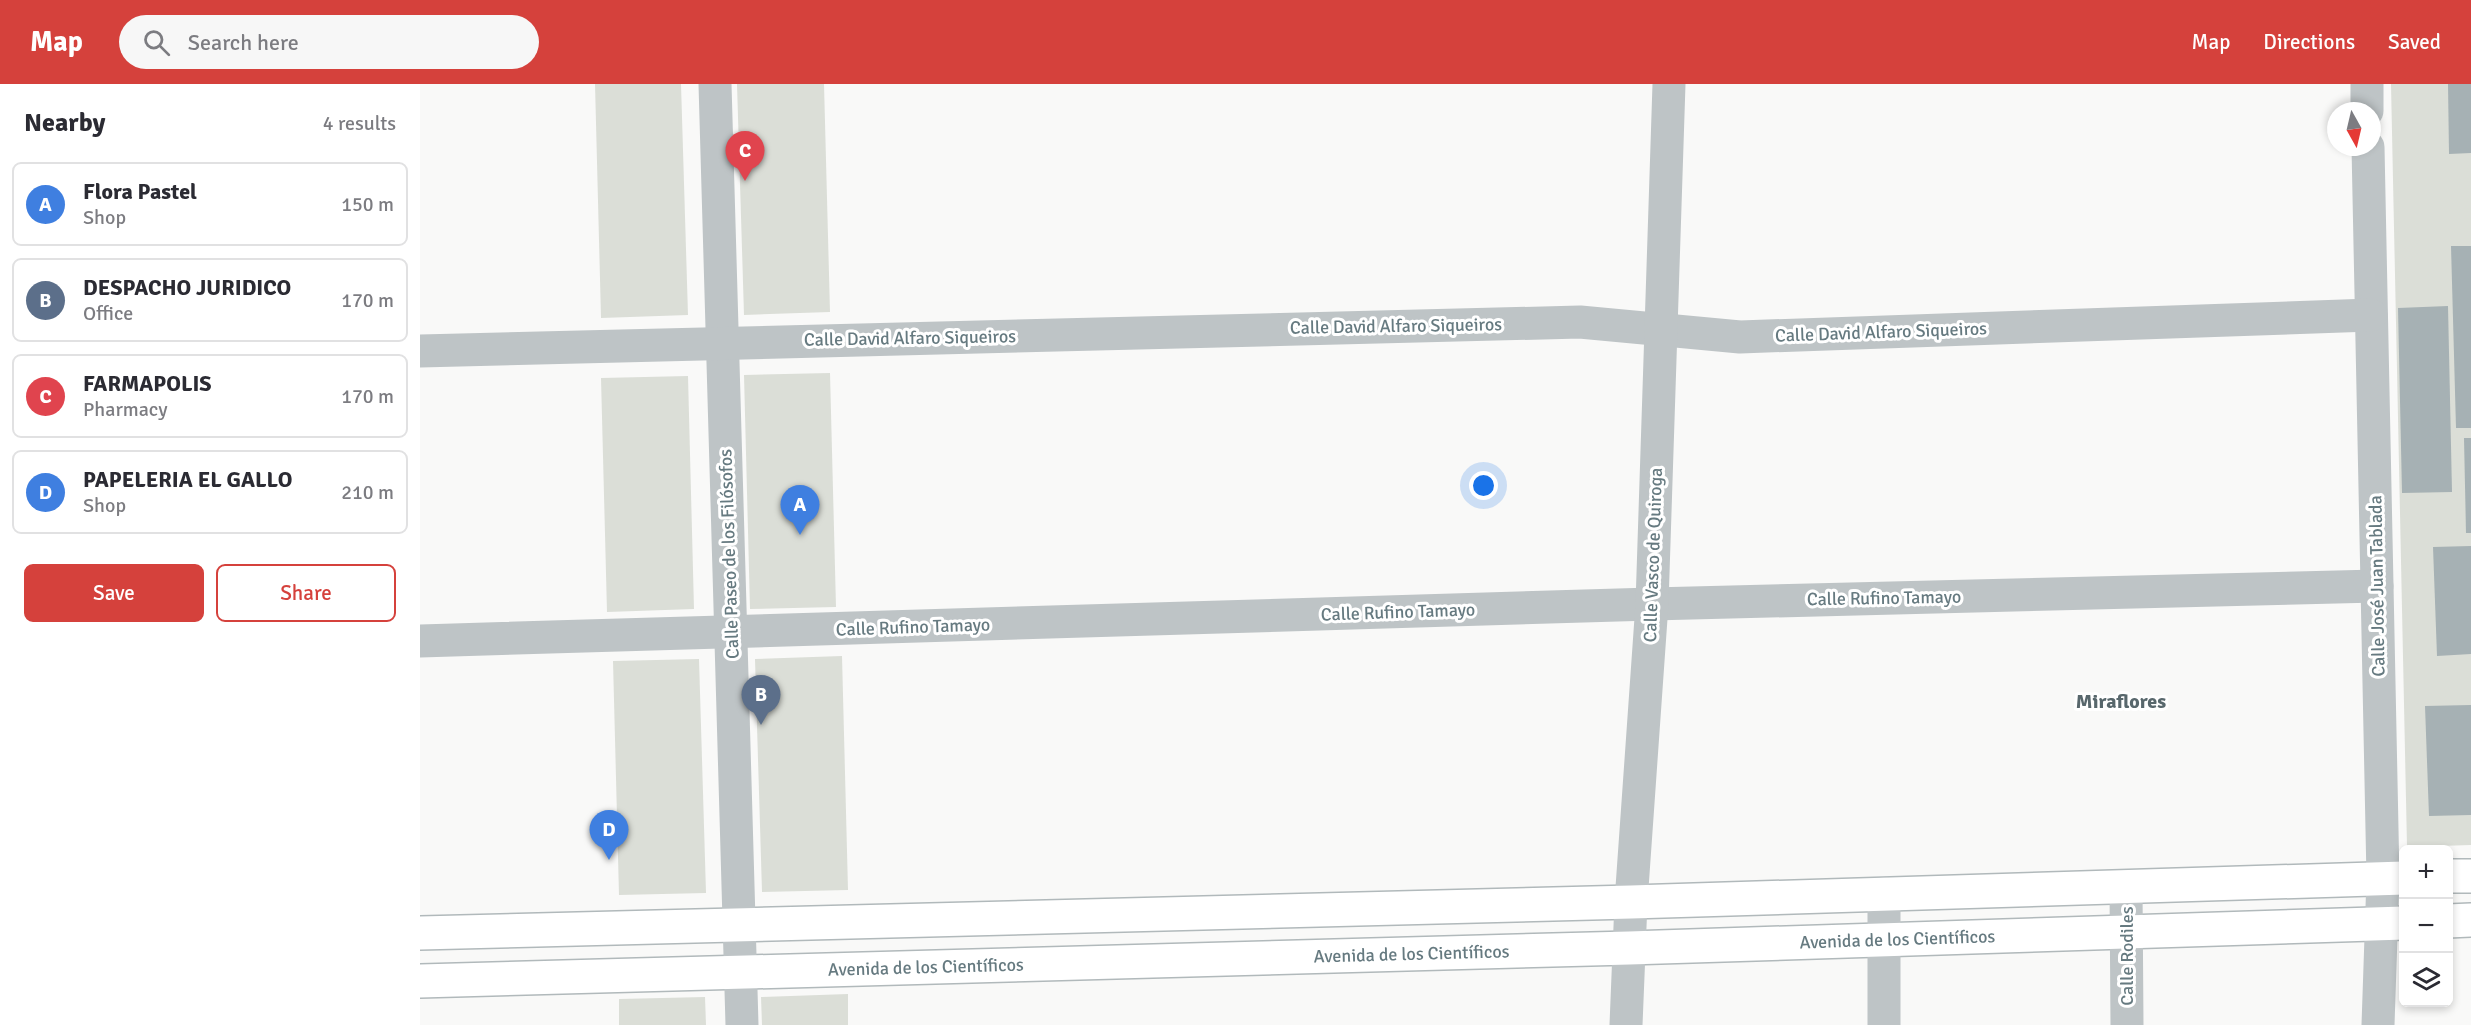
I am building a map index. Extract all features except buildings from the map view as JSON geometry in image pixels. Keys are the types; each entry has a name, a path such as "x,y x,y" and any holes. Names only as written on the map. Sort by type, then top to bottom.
{"street":[{"name":"Calle Paseo de los Filósofos","path":"715,84 742,1025"},
{"name":"Calle Vasco de Quiroga","path":"1626,1025 1631,902 1652,604 1669,84"},
{"path":"2367,84 2367,102"},
{"name":"Calle José Juan Tablada","path":"2368,156 2377,586 2393,878 2392,923 2378,1025"},
{"name":"Calle David Alfaro Siqueiros","path":"420,351 1580,322 1740,337 2371,315"},
{"name":"Calle Rufino Tamayo","path":"420,641 1652,604 2377,586"},
{"path":"2453,876 2471,876"},
{"path":"420,933 1631,902 2393,878"},
{"name":"Calle Rodiles","path":"2127,886 2127,1025"},
{"path":"1884,894 1884,1025"},
{"path":"2453,921 2471,920"},
{"name":"Avenida de los Científicos","path":"420,981 1629,948 2392,923"}],"shaded area":[{"path":"595,84 681,84 688,315 601,318"},
{"path":"737,84 824,84 830,312 744,315"},
{"path":"2391,84 2471,84 2471,845 2407,845"},
{"path":"830,373 836,607 750,609 744,375"},
{"path":"688,376 694,609 607,612 601,378"},
{"path":"842,656 848,890 762,892 755,659"},
{"path":"699,659 706,893 619,895 613,661"},
{"path":"848,994 848,1025 762,1025 761,997"},
{"path":"705,997 706,1025 619,1025 619,999"}],"place":[{"name":"FARMAPOLIS","path":"745,181"},
{"name":"Flora Pastel","path":"800,535"},
{"name":"DESPACHO JURIDICO","path":"761,725"},
{"name":"PAPELERIA EL GALLO","path":"609,860"}],"district":[{"name":"Miraflores","path":"2121,701"}]}
